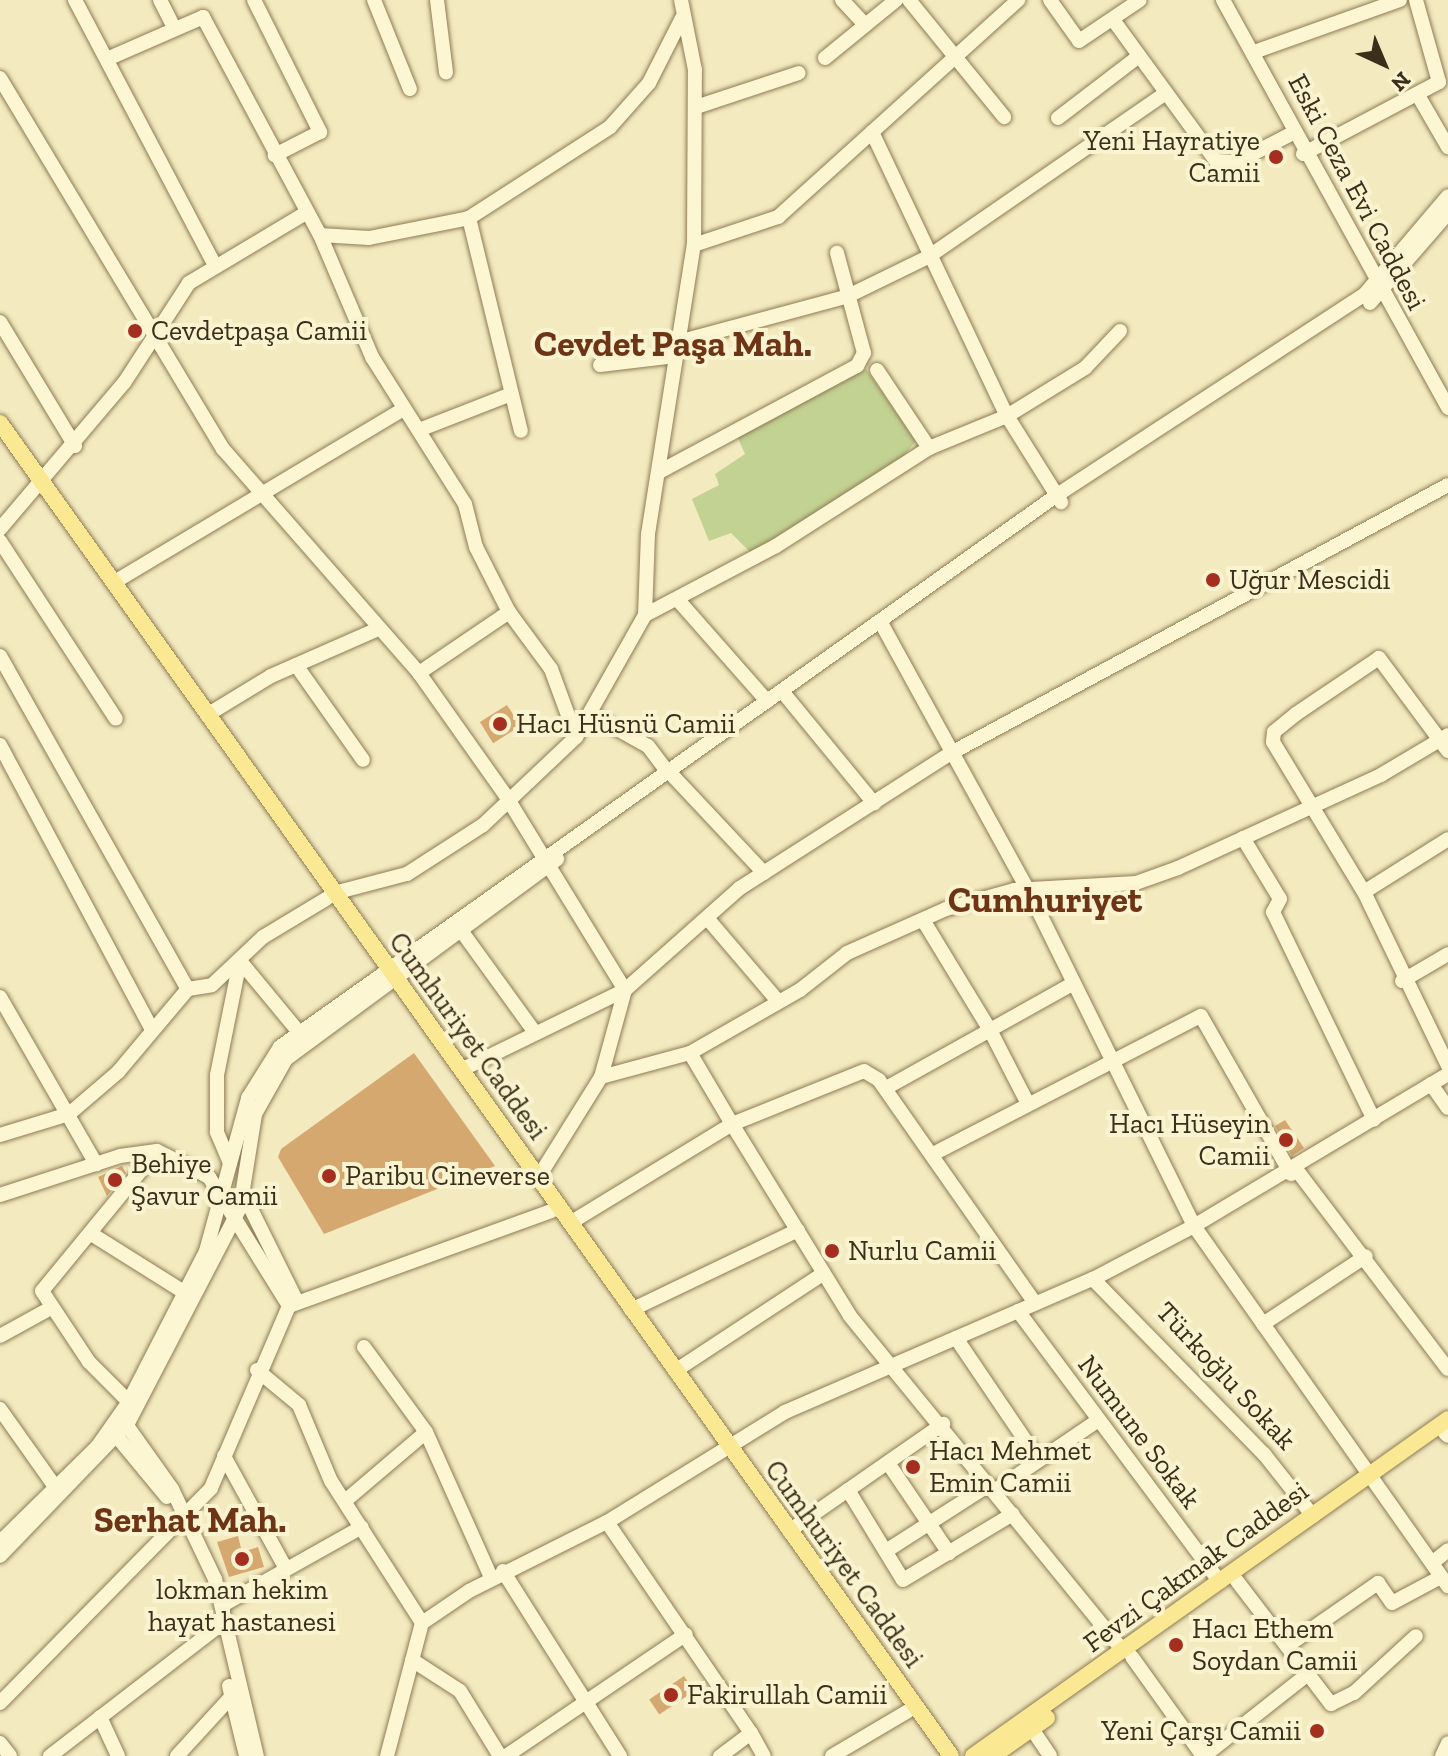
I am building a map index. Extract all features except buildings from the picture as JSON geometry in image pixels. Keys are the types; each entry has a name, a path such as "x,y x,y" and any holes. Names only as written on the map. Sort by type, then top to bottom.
{"main road":[{"name":"Cumhuriyet Caddesi","path":"0,423 38,486 940,1756"},
{"name":"Cumhuriyet Caddesi","path":"0,441 113,583 330,896"},
{"name":"Cumhuriyet Caddesi","path":"385,973 461,1070 570,1223 675,1371 722,1448 789,1531 951,1756"},
{"name":"Fevzi Çakmak Caddesi","path":"973,1756 1128,1654 1313,1516 1447,1430"},
{"path":"1228,1582 1375,1477"},
{"path":"993,1756 1128,1654"}],"street":[{"path":"160,0 173,26"},
{"path":"254,0 320,132 275,155"},
{"path":"374,0 410,89"},
{"path":"437,0 446,72"},
{"path":"0,1135 69,1114 118,1072 151,1028 188,989 212,985 330,896 407,874 455,849 506,796 576,737 592,715 645,615 659,472 694,245 696,107 681,0"},
{"path":"842,0 865,25"},
{"path":"825,58 896,0"},
{"path":"909,0 1004,117"},
{"path":"694,245 778,217 1018,0"},
{"path":"1050,0 1079,41 1114,21 1140,0"},
{"name":"Eski Ceza Evi Caddesi","path":"1223,0 1254,52 1303,154 1378,290 1446,400"},
{"path":"1254,52 1397,0"},
{"path":"1303,154 1419,97 1439,82 1416,0"},
{"path":"77,1 215,266"},
{"path":"107,59 173,26 203,17 320,235 402,410 419,430 465,504 476,547 509,612 551,669 576,737"},
{"path":"320,235 369,238 469,218 610,127 649,83 682,18"},
{"path":"1114,21 1216,161 1237,162 1293,133"},
{"path":"1058,118 1139,56"},
{"path":"696,107 799,73"},
{"path":"0,78 155,330 223,449 376,630 419,673 506,796 625,990 601,1077 538,1178"},
{"path":"600,365 677,349 848,296 928,257 1166,93"},
{"path":"1419,97 1448,147"},
{"path":"872,132 928,257 1007,416 1059,499"},
{"path":"1378,290 1448,196"},
{"path":"0,529 75,446 189,283 306,213"},
{"path":"132,1405 187,1294 220,1200 254,1084 298,1031 786,696 1059,499 1378,290 1448,213"},
{"path":"469,218 509,395 521,431"},
{"path":"659,472 857,366 864,353 837,253"},
{"path":"0,322 75,446"},
{"path":"645,615 678,600 929,448 1007,416 1085,368 1120,331"},
{"path":"877,370 929,448"},
{"path":"419,430 509,395"},
{"path":"113,583 402,410"},
{"path":"461,1070 533,1030 625,990 764,873 956,750 1448,485"},
{"path":"0,541 116,719"},
{"path":"678,600 767,701"},
{"path":"419,673 509,612"},
{"path":"886,622 1032,891 1197,1224 1446,1580"},
{"path":"670,774 767,701 886,622"},
{"path":"207,715 296,665 376,630"},
{"path":"0,656 188,989"},
{"path":"601,1077 690,1053 778,1001 847,953 923,920 1032,891 1136,883 1243,838 1309,805 1445,742 1379,658 1274,732 1309,805 1364,892 1402,981 1448,1066"},
{"path":"296,665 363,760"},
{"path":"786,696 874,803"},
{"path":"592,715 648,746 670,774 764,873"},
{"path":"0,745 151,1028"},
{"path":"1243,838 1280,899 1273,912 1374,1120"},
{"path":"1364,892 1448,839"},
{"path":"0,1556 115,1434 124,1420 237,1214 255,1114 275,1073 385,973 460,929 546,861"},
{"path":"1032,891 1074,983 1116,1058"},
{"path":"707,918 778,1001"},
{"path":"923,920 990,1030 1028,1104"},
{"path":"460,929 533,1030"},
{"path":"1402,981 1448,954"},
{"path":"240,961 298,1031"},
{"path":"230,1163 217,1132 217,1075 240,961"},
{"path":"886,1088 1074,983"},
{"path":"0,997 96,1164"},
{"path":"935,1153 1201,1016 1293,1172 1366,1256 1448,1369"},
{"path":"690,1053 798,1230 821,1275 1128,1654 1203,1756 1308,1674"},
{"path":"570,1223 732,1124 864,1071 886,1088 935,1153 1035,1303"},
{"path":"387,1756 422,1623 497,1574 607,1522 722,1448 892,1363 1093,1279 1293,1172 1448,1074"},
{"path":"1431,1084 1448,1108"},
{"path":"0,1195 96,1164 157,1151 209,1177 225,1179 243,1192 292,1304"},
{"path":"132,1405 49,1309 42,1291 93,1235 157,1151"},
{"path":"209,1177 220,1200 237,1214 292,1304"},
{"path":"0,1703 211,1488 257,1370 292,1304 452,1252 551,1211"},
{"path":"631,1310 798,1230"},
{"path":"93,1235 187,1294"},
{"path":"1265,1322 1366,1256"},
{"path":"675,1371 821,1275"},
{"name":"Türkoğlu Sokak","path":"1093,1279 1264,1454 1313,1516"},
{"path":"0,1336 49,1309"},
{"name":"Numune Sokak","path":"1018,1311 1097,1421 1228,1582 1287,1646 1331,1704 1346,1699 1416,1636"},
{"path":"956,1338 1038,1459"},
{"path":"364,1347 426,1432 497,1574 620,1756"},
{"path":"257,1370 299,1405 345,1501 422,1623"},
{"path":"0,1409 56,1488"},
{"path":"124,1420 184,1518 223,1605 257,1756"},
{"path":"886,1551 1097,1421"},
{"path":"789,1531 943,1424"},
{"path":"345,1501 426,1432"},
{"path":"0,1542 115,1434"},
{"path":"115,1434 184,1518 219,1626 230,1698 246,1756"},
{"path":"224,1456 286,1569"},
{"path":"888,1463 949,1553"},
{"path":"1375,1477 1442,1555 1446,1580"},
{"path":"848,1490 903,1580 1013,1514"},
{"path":"607,1522 686,1634 764,1756"},
{"path":"223,1605 362,1527"},
{"path":"1287,1646 1378,1583 1392,1603 1446,1580"},
{"path":"50,1756 219,1626"},
{"path":"506,1756 686,1634"},
{"path":"412,1660 460,1691 500,1756"},
{"path":"177,1756 230,1698"},
{"path":"832,1756 908,1711"},
{"path":"100,1717 118,1756"},
{"path":"1032,1729 1050,1756"},
{"path":"720,1756 751,1733"},
{"path":"0,1743 10,1756"},
{"path":"1442,1756 1448,1743"}],"green space":[{"path":"866,369 916,441 902,458 751,553 731,533 709,541 692,499 719,485 715,474 745,454 737,436"}],"place":[{"name":"Yeni Hayratiye Camii","path":"1276,157"},
{"name":"Cevdetpaşa Camii","path":"135,331"},
{"name":"Uğur Mescidi","path":"1213,580"},
{"name":"Hacı Hüsnü Camii","path":"500,724"},
{"name":"Hacı Hüseyin Camii","path":"1286,1140"},
{"name":"Paribu Cineverse","path":"329,1176"},
{"name":"Behiye Şavur Camii","path":"115,1180"},
{"name":"Nurlu Camii","path":"832,1251"},
{"name":"Hacı Mehmet Emin Camii","path":"913,1467"},
{"name":"lokman hekim hayat hastanesi","path":"242,1559"},
{"name":"Hacı Ethem Soydan Camii","path":"1176,1645"},
{"name":"Fakirullah Camii","path":"671,1695"},
{"name":"Yeni Çarşı Camii","path":"1317,1731"}],"district":[{"name":"Cevdet Paşa Mah.","path":"673,344"},
{"name":"Cumhuriyet","path":"1045,900"},
{"name":"Serhat Mah.","path":"190,1520"}]}
